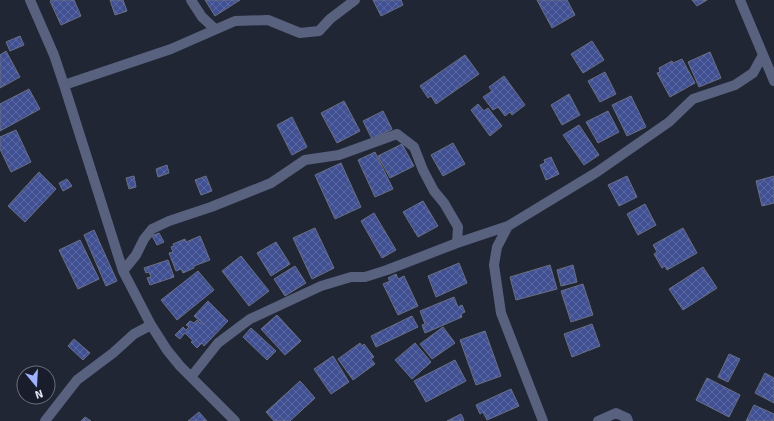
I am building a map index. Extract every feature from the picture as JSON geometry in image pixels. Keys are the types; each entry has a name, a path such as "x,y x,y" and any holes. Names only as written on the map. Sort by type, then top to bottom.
{"street":[{"path":"30,0 54,55 122,271 151,325 167,350 180,366 235,421"},
{"path":"191,0 202,17 215,29"},
{"path":"64,85 171,49 235,21 268,20 300,33 319,31 330,19 354,0"},
{"path":"740,0 774,81"},
{"path":"191,377 218,343 250,319 321,286 351,277 365,277 387,270 457,243 508,226 597,172 633,148 669,122 693,99 734,85 753,73 763,55"},
{"path":"122,271 136,254 144,239 152,229 169,221 211,207 271,183 305,160 339,155 397,134 414,147 423,170 434,191 444,202 458,227 457,243"},
{"path":"508,226 498,247 494,265 502,313 520,364 543,421"},
{"path":"45,421 77,380 113,353 134,334 151,325"},
{"path":"598,421 616,413 627,418 628,421"}],"building":[{"path":"74,0 81,16 61,25 50,1"},
{"path":"110,0 123,0 127,11 115,15"},
{"path":"205,0 240,0 215,16"},
{"path":"373,0 401,0 403,5 381,16"},
{"path":"537,0 567,0 575,15 552,28"},
{"path":"692,0 707,0 697,6"},
{"path":"20,36 24,45 10,51 6,42"},
{"path":"592,41 604,60 583,73 571,54"},
{"path":"6,51 20,77 0,88 0,55"},
{"path":"710,52 721,78 699,87 688,62"},
{"path":"465,55 479,74 436,104 431,96 428,98 420,86"},
{"path":"682,59 695,83 670,97 657,73 660,72 659,68 672,61 673,63"},
{"path":"605,72 616,94 600,102 588,81"},
{"path":"504,76 525,105 512,115 510,112 505,116 498,107 493,110 483,97 492,91 489,87"},
{"path":"29,89 40,109 0,131 0,104"},
{"path":"569,94 580,115 562,125 551,105"},
{"path":"631,96 646,127 627,136 612,105"},
{"path":"344,101 360,131 337,143 321,113"},
{"path":"478,104 484,111 488,108 502,126 490,136 471,110"},
{"path":"383,111 392,129 372,139 363,121"},
{"path":"608,111 619,132 598,143 586,122"},
{"path":"292,117 307,147 292,155 277,125"},
{"path":"579,125 599,155 584,165 563,135"},
{"path":"16,130 31,162 11,172 0,149 0,137"},
{"path":"453,143 465,164 443,176 431,155"},
{"path":"402,144 414,166 390,178 378,156"},
{"path":"375,152 393,189 375,197 358,160"},
{"path":"551,157 559,174 546,180 540,165 545,163 544,160"},
{"path":"341,163 361,207 335,219 315,175"},
{"path":"167,165 169,173 158,177 156,169"},
{"path":"39,172 56,189 25,222 8,206"},
{"path":"134,176 136,187 129,189 126,178"},
{"path":"206,176 212,191 201,195 195,180"},
{"path":"627,176 637,197 619,206 608,185"},
{"path":"774,176 774,203 762,206 756,181"},
{"path":"67,179 72,186 63,191 59,183"},
{"path":"423,201 438,226 418,237 403,212"},
{"path":"645,204 656,225 638,235 627,214"},
{"path":"374,213 396,250 382,258 361,221"},
{"path":"315,228 334,268 312,279 293,238"},
{"path":"683,228 697,253 667,270 665,266 662,268 654,254 657,252 653,245"},
{"path":"94,230 117,281 106,286 84,235"},
{"path":"159,233 164,242 157,245 152,236"},
{"path":"200,236 210,260 194,266 194,268 183,273 181,269 176,271 169,253 173,252 171,247 174,246 173,244 185,239 186,242"},
{"path":"80,240 99,279 78,289 59,250"},
{"path":"276,242 290,264 271,276 257,253"},
{"path":"241,256 269,291 249,306 222,271"},
{"path":"168,260 174,277 150,285 147,278 151,277 149,272 146,273 144,268"},
{"path":"459,263 467,283 436,297 428,276"},
{"path":"550,265 557,289 516,300 510,277"},
{"path":"573,265 577,282 561,286 557,270"},
{"path":"295,266 306,283 285,296 274,279"},
{"path":"703,267 717,288 683,310 669,289"},
{"path":"198,271 214,290 177,320 161,300"},
{"path":"396,274 398,279 404,276 418,306 398,315 383,284 390,281 388,278"},
{"path":"583,284 593,315 571,322 561,291"},
{"path":"454,297 458,307 462,305 465,312 461,314 462,317 425,333 422,325 425,324 420,311"},
{"path":"208,301 228,321 204,346 202,343 197,348 191,342 193,341 185,333 180,339 175,335 183,327 186,330 189,327 186,325 190,321 194,323 197,320 201,324 202,323 194,316"},
{"path":"277,315 301,341 285,355 261,329"},
{"path":"412,316 418,327 376,347 371,336"},
{"path":"592,324 600,346 572,357 564,334"},
{"path":"443,327 455,343 432,359 420,344"},
{"path":"251,328 276,351 267,360 243,337"},
{"path":"485,331 501,376 476,385 460,340"},
{"path":"74,339 90,353 83,360 68,346"},
{"path":"360,343 362,346 364,344 374,357 371,359 375,364 353,380 338,359"},
{"path":"415,343 431,362 412,379 395,360"},
{"path":"729,354 740,359 728,382 718,377"},
{"path":"333,356 349,382 331,394 314,369"},
{"path":"455,360 466,381 426,402 414,381"},
{"path":"765,373 774,378 774,403 755,393"},
{"path":"707,378 740,395 729,417 696,400"},
{"path":"300,381 315,398 290,421 274,421 266,412"},
{"path":"511,389 519,406 487,420 483,412 480,414 476,405"},
{"path":"754,405 774,414 774,421 746,421"},
{"path":"199,412 207,421 188,421"},
{"path":"461,414 464,420 462,421 447,421"},
{"path":"85,417 91,421 81,421"}]}
